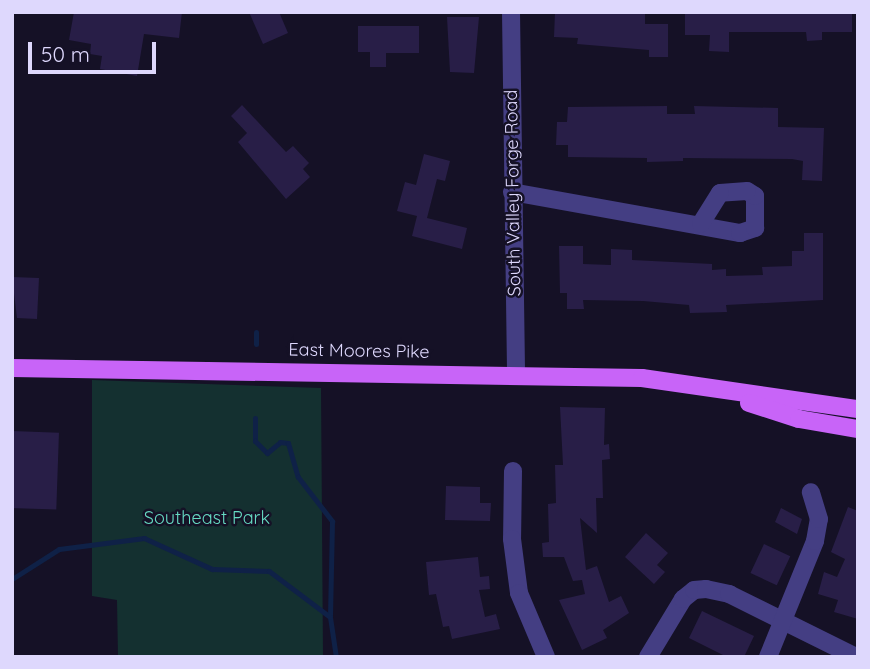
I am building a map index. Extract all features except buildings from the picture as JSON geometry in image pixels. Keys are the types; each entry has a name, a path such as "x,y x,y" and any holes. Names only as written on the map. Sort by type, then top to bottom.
{"main road":[{"name":"East Moores Pike","path":"12,368 516,374 642,379 858,409"},
{"name":"East Moores Pike","path":"705,388 799,419 858,429"}],"street":[{"name":"South Valley Forge Road","path":"511,12 516,374"},
{"path":"513,192 701,223"},
{"path":"513,471 513,539 519,593 545,657"},
{"path":"768,657 815,541 820,519 811,492"},
{"path":"648,657 672,613 694,590 729,594 856,657"}],"green space":[{"name":"Southeast Park","path":"92,380 321,388 323,657 118,657 117,600 92,596"}],"waterway":[{"path":"256,332 256,344"},
{"path":"255,418 255,441 267,453 280,442 288,443 298,477 332,521 330,617 336,657"},
{"path":"12,579 59,549 144,538 212,569 269,571 330,617"}]}
